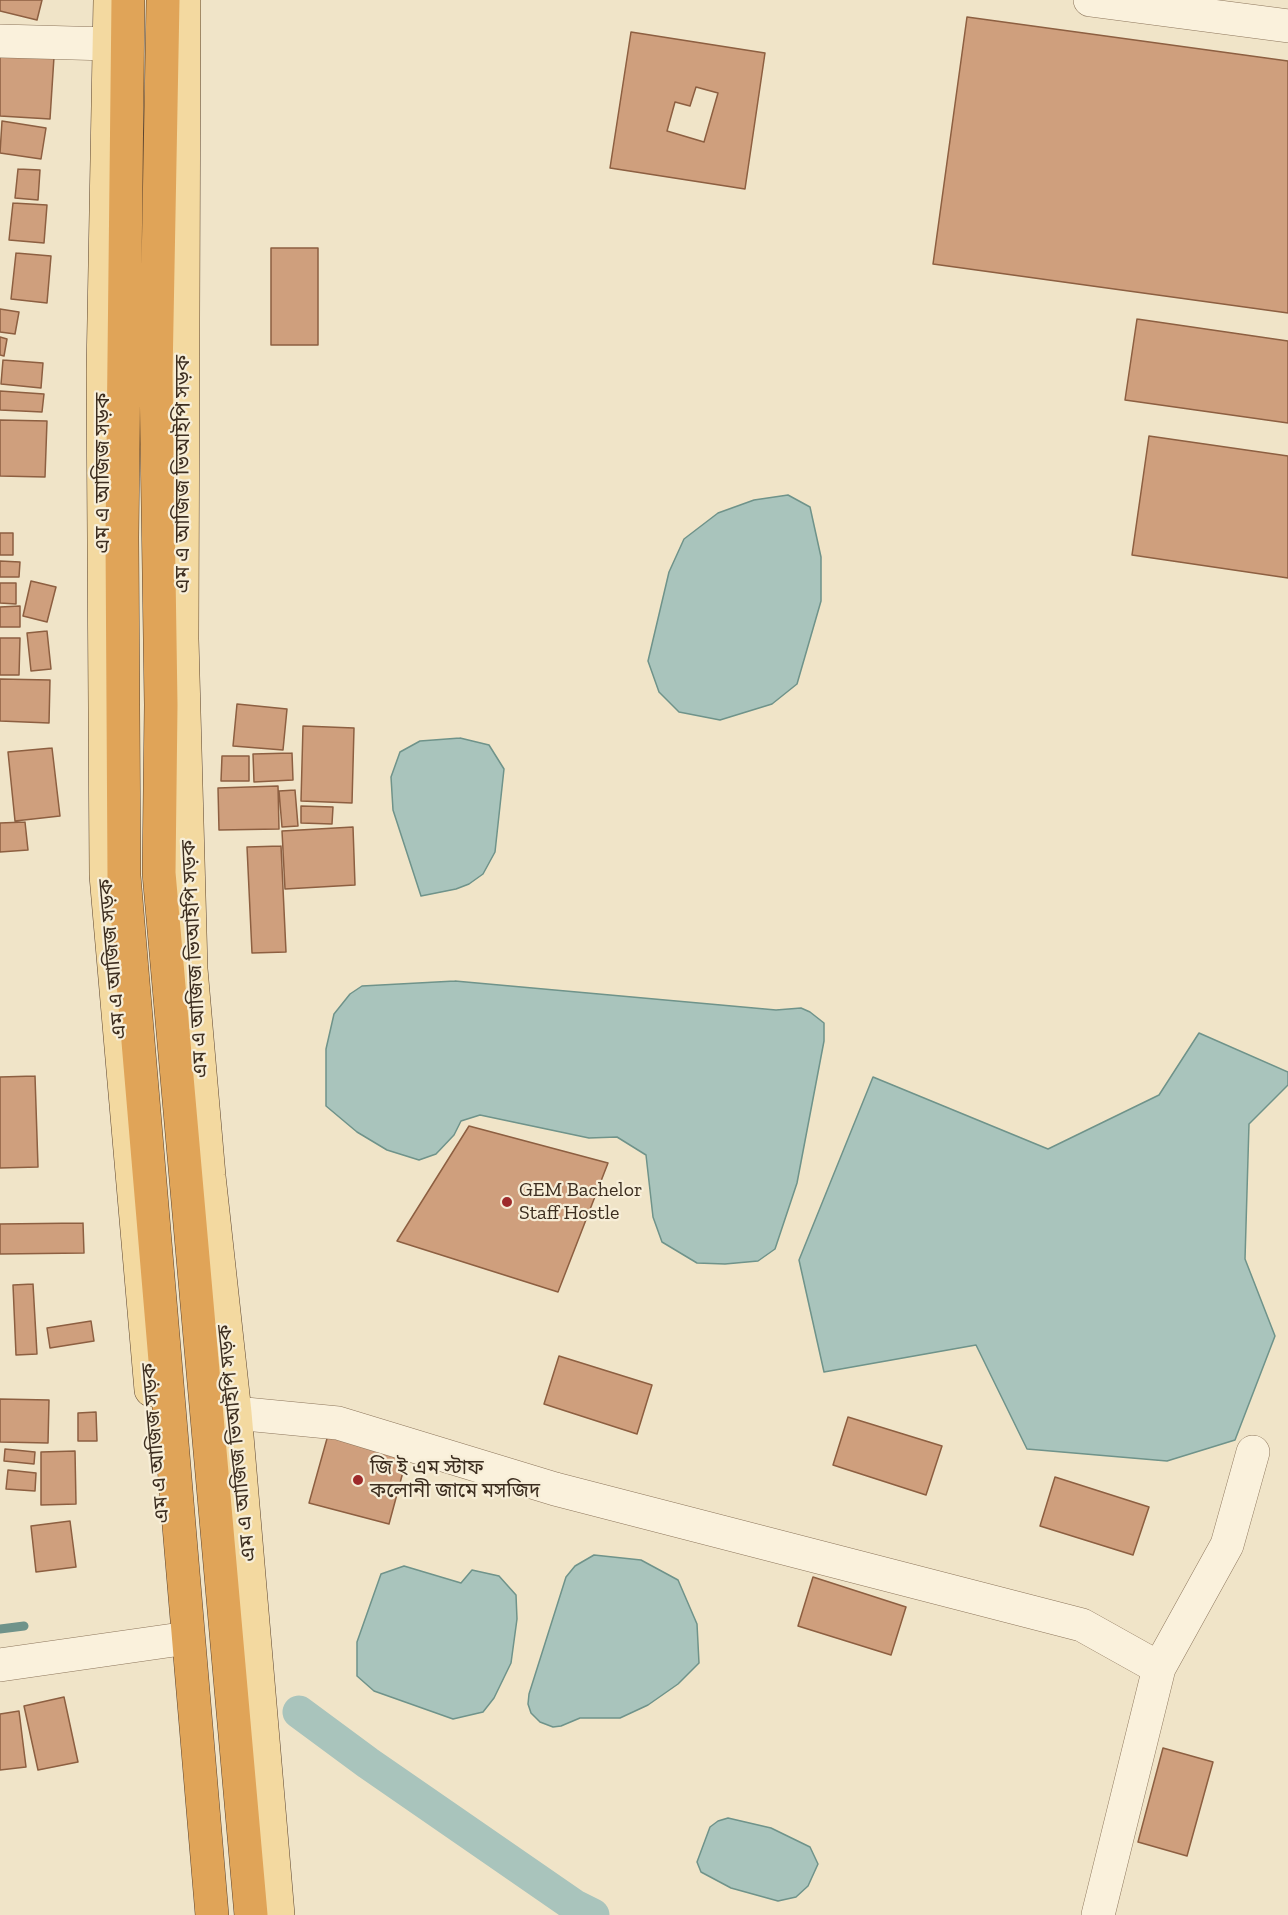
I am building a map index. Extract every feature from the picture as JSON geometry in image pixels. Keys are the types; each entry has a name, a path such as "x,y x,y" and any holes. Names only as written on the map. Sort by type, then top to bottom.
{"highway":[{"path":"128,0 122,537 124,876 212,1915"},
{"path":"163,0 156,375 161,705 159,873 251,1915"}],"main road":[{"name":"এম এ আজিজ সড়ক","path":"110,0 103,372 106,875 196,1915"},
{"name":"এম এ আজিজ ভিআইপি সড়ক","path":"184,0 182,639 191,969 209,1176 236,1413 278,1915"}],"street":[{"path":"1090,0 1288,26"},
{"path":"0,41 109,44"},
{"path":"236,1413 338,1423 555,1489 1082,1625 1159,1668"},
{"path":"1098,1915 1159,1668 1227,1545 1253,1452"},
{"path":"0,1665 174,1640"}],"water":[{"path":"788,495 810,507 821,557 821,601 797,684 772,704 720,720 679,712 659,692 648,661 669,572 684,539 718,513 754,500"},
{"path":"460,738 489,745 504,769 495,852 483,874 469,884 421,896 393,810 391,777 400,752 420,741"},
{"path":"455,981 776,1010 801,1008 824,1023 824,1041 797,1183 775,1249 758,1261 725,1264 697,1263 662,1242 653,1217 646,1155 617,1137 589,1138 480,1115 461,1121 454,1135 436,1154 419,1160 387,1150 357,1132 326,1106 326,1049 334,1014 350,994 362,986"},
{"path":"1199,1033 1288,1072 1288,1085 1249,1124 1245,1259 1275,1336 1235,1440 1167,1461 1027,1449 976,1345 824,1372 799,1260 873,1077 1048,1149 1159,1095"},
{"path":"594,1555 641,1560 678,1580 697,1624 699,1663 678,1684 648,1705 620,1718 580,1718 553,1727 540,1722 531,1713 528,1704 529,1694 566,1577 575,1566"},
{"path":"404,1566 461,1583 472,1570 499,1576 516,1595 517,1619 511,1663 494,1698 483,1712 453,1719 374,1691 357,1676 357,1642 381,1574"},
{"path":"728,1818 771,1828 810,1847 818,1864 808,1886 796,1897 778,1901 731,1888 701,1872 697,1862 710,1827"}],"building":[{"path":"0,0 42,0 37,20 0,11"},
{"path":"967,17 1288,61 1288,313 933,264"},
{"path":"631,32 765,53 745,189 610,168","holes":["696,87 718,93 704,142 667,131 675,102 690,106"]},
{"path":"0,54 54,57 50,119 0,116"},
{"path":"2,121 46,128 41,159 0,153"},
{"path":"18,169 40,170 38,200 15,198"},
{"path":"13,203 47,205 44,243 9,240"},
{"path":"271,248 318,248 318,345 271,345"},
{"path":"16,253 51,256 47,303 11,299"},
{"path":"0,309 19,312 15,334 0,332"},
{"path":"1137,319 1288,341 1288,423 1125,400"},
{"path":"0,337 7,339 4,356 0,355"},
{"path":"3,360 43,363 41,388 1,384"},
{"path":"0,391 44,394 42,412 0,410"},
{"path":"0,420 47,421 45,477 0,476"},
{"path":"1149,436 1288,456 1288,578 1132,555"},
{"path":"0,533 13,533 13,555 0,555"},
{"path":"0,561 20,562 19,577 0,577"},
{"path":"31,581 56,587 47,622 23,616"},
{"path":"0,583 16,583 16,604 0,603"},
{"path":"20,606 20,627 0,627 0,607"},
{"path":"47,631 51,669 31,671 27,633"},
{"path":"0,638 20,638 19,675 0,675"},
{"path":"0,679 50,680 49,723 0,721"},
{"path":"237,704 287,709 283,750 233,746"},
{"path":"303,726 354,728 352,803 301,801"},
{"path":"52,748 60,816 15,821 8,752"},
{"path":"292,753 293,780 254,782 253,754"},
{"path":"222,756 249,756 249,781 221,781"},
{"path":"278,786 279,829 219,830 218,788"},
{"path":"295,790 298,826 282,827 279,791"},
{"path":"301,806 333,807 332,824 301,823"},
{"path":"25,822 28,850 0,852 0,823"},
{"path":"353,827 355,885 285,889 282,831"},
{"path":"281,846 286,952 252,953 247,847"},
{"path":"35,1076 38,1167 0,1168 0,1077"},
{"name":"GEM Bachelor Staff Hostle","path":"469,1126 608,1163 558,1292 397,1241"},
{"path":"83,1223 84,1253 0,1254 0,1224"},
{"path":"33,1284 37,1354 16,1355 13,1285"},
{"path":"91,1321 94,1341 50,1348 47,1328"},
{"path":"559,1356 652,1385 637,1434 544,1404"},
{"path":"0,1399 49,1400 48,1443 0,1442"},
{"path":"96,1412 97,1441 78,1441 78,1413"},
{"path":"848,1417 942,1446 926,1495 833,1465"},
{"name":"জি ই এম স্টাফ কলোনী জামে মসজিদ","path":"328,1435 407,1457 389,1524 309,1503"},
{"path":"5,1449 35,1452 34,1464 4,1461"},
{"path":"75,1451 76,1504 41,1505 41,1452"},
{"path":"8,1470 36,1473 35,1491 6,1489"},
{"path":"1055,1477 1149,1507 1133,1555 1040,1526"},
{"path":"70,1521 76,1567 36,1572 31,1526"},
{"path":"813,1577 906,1607 891,1655 798,1626"},
{"path":"64,1697 78,1762 38,1770 24,1706"},
{"path":"19,1711 26,1767 0,1770 0,1714"},
{"path":"1163,1748 1213,1762 1187,1856 1138,1842"}],"waterway":[{"path":"0,1629 24,1626"},
{"path":"299,1712 368,1763 575,1906 593,1915"}],"place":[{"name":"GEM Bachelor Staff Hostle","path":"507,1202"},
{"name":"জি ই এম স্টাফ কলোনী জামে মসজিদ","path":"358,1480"}]}
